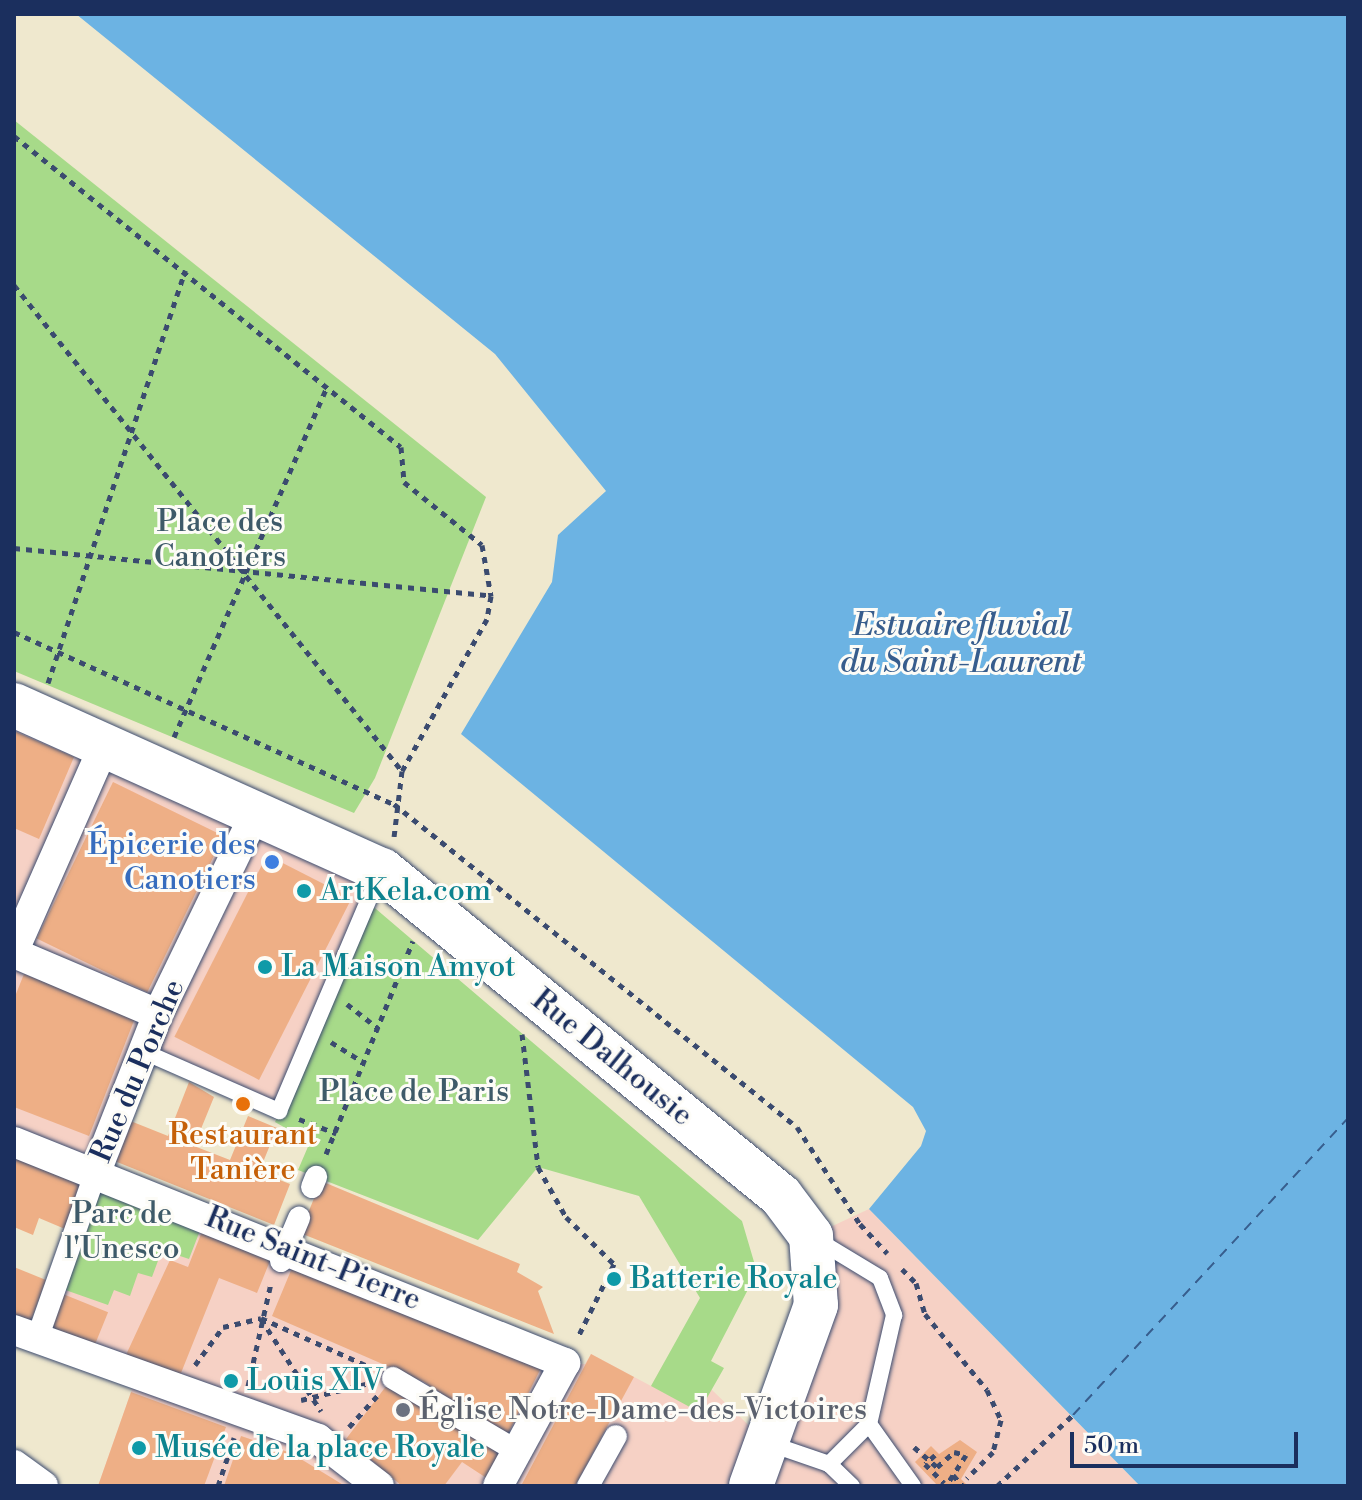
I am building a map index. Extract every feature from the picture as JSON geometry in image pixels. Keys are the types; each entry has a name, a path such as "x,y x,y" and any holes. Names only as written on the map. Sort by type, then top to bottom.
{"main road":[{"name":"Rue Dalhousie","path":"26,710 257,810 382,870 781,1196 811,1236"},
{"path":"751,1486 816,1305 811,1236"}],"street":[{"path":"105,744 14,951 158,1014"},
{"name":"Rue du Porche","path":"25,1334 95,1174 158,1014 257,810"},
{"name":"Rue Saint-Pierre","path":"14,1142 284,1254 565,1363"},
{"path":"284,1254 299,1218"},
{"path":"25,1334 174,1391 240,1423 331,1447 379,1486"},
{"path":"498,1486 565,1363"},
{"path":"393,1378 517,1451"},
{"path":"588,1486 616,1436"},
{"path":"14,1465 43,1486"}],"lane":[{"path":"142,1051 279,1111 382,870"},
{"path":"811,1236 863,1264 892,1295 894,1315 869,1424 829,1464"},
{"path":"869,1424 913,1486"},
{"path":"766,1442 829,1464 852,1486"}],"path":[{"path":"14,136 185,270 401,447 404,482 482,545 491,596 487,619 402,771 394,804"},
{"path":"26,710 91,556 185,270"},
{"path":"14,285 402,771"},
{"path":"160,768 327,387"},
{"path":"14,548 491,596"},
{"path":"314,1182 414,939"},
{"path":"332,989 378,1028"},
{"path":"314,1031 364,1063"},
{"path":"522,1034 538,1167 566,1217 614,1264 565,1363"},
{"path":"279,1111 336,1133"},
{"path":"218,1486 240,1423 265,1295"},
{"path":"261,1318 317,1396 331,1447"},
{"path":"174,1391 223,1327 261,1318 393,1378"},
{"path":"240,1423 317,1396 393,1378"},
{"path":"331,1447 393,1378"},
{"path":"997,1486 1073,1415"},
{"path":"919,1448 933,1458 937,1467 962,1451 967,1462 945,1485 925,1464 933,1458"},
{"path":"953,1475 963,1486"}],"shaded area":[{"path":"14,705 382,870 279,1111 143,1051 95,1173 565,1363 585,1364 591,1354 651,1386 664,1363 712,1390 766,1442 811,1236 869,1209 1140,1486 98,1486 136,1378 37,1339 94,1174 14,1142"}],"green space":[{"name":"Place des Canotiers","path":"14,120 486,497 375,778 354,813 14,671"},
{"name":"Place de Paris","path":"369,903 742,1221 757,1272 711,1361 724,1368 699,1412 651,1386 700,1298 639,1196 538,1167 478,1240 298,1170 310,1142 275,1122"},
{"name":"Parc de l'Unesco","path":"95,1174 206,1215 189,1259 162,1250 152,1277 138,1273 130,1296 114,1290 108,1305 54,1286"}],"water":[{"name":"Estuaire fluvial du Saint-Laurent","path":"76,14 1348,14 1348,1486 1140,1486 869,1209 921,1146 926,1131 913,1107 461,734 552,582 558,535 606,491 495,354"}],"building":[{"path":"14,731 74,757 39,839 14,828"},
{"path":"113,782 224,836 147,992 37,938"},
{"name":"La Maison Amyot","path":"267,855 352,898 259,1080 174,1037"},
{"path":"24,974 135,1018 89,1136 14,1107 14,999"},
{"path":"189,1082 214,1097 194,1146 230,1160 248,1116 277,1128 259,1172 290,1184 274,1225 107,1158 123,1118 168,1136"},
{"path":"14,1154 82,1185 65,1229 39,1218 33,1235 14,1227"},
{"path":"321,1181 520,1264 517,1272 543,1287 538,1291 554,1334 300,1233"},
{"path":"203,1229 272,1256 257,1293 219,1278 179,1378 125,1357 170,1260 188,1267"},
{"path":"14,1267 46,1280 31,1321 14,1314"},
{"path":"292,1268 541,1368 507,1436 424,1382 272,1316"},
{"path":"58,1292 108,1312 95,1346 45,1325"},
{"path":"591,1354 634,1377 575,1486 521,1486"},
{"name":"Église Notre-Dame-des-Victoires","path":"390,1381 504,1450 488,1479 462,1462 444,1486 402,1486 346,1439"},
{"path":"131,1392 226,1427 204,1486 98,1486"},
{"path":"241,1436 291,1453 345,1486 224,1486"},
{"path":"960,1440 977,1452 961,1479 968,1486 938,1486 915,1462 931,1446 939,1454"}],"ferry route":[{"path":"1073,1415 1348,1118"}],"place":[{"name":"Épicerie des Canotiers","path":"272,862"},
{"name":"ArtKela.com","path":"304,891"},
{"name":"La Maison Amyot","path":"265,967"},
{"name":"Restaurant Tanière","path":"243,1104"},
{"name":"Batterie Royale","path":"614,1279"},
{"name":"Louis XIV","path":"231,1381"},
{"name":"Église Notre-Dame-des-Victoires","path":"403,1410"},
{"name":"Musée de la place Royale","path":"139,1448"}]}
